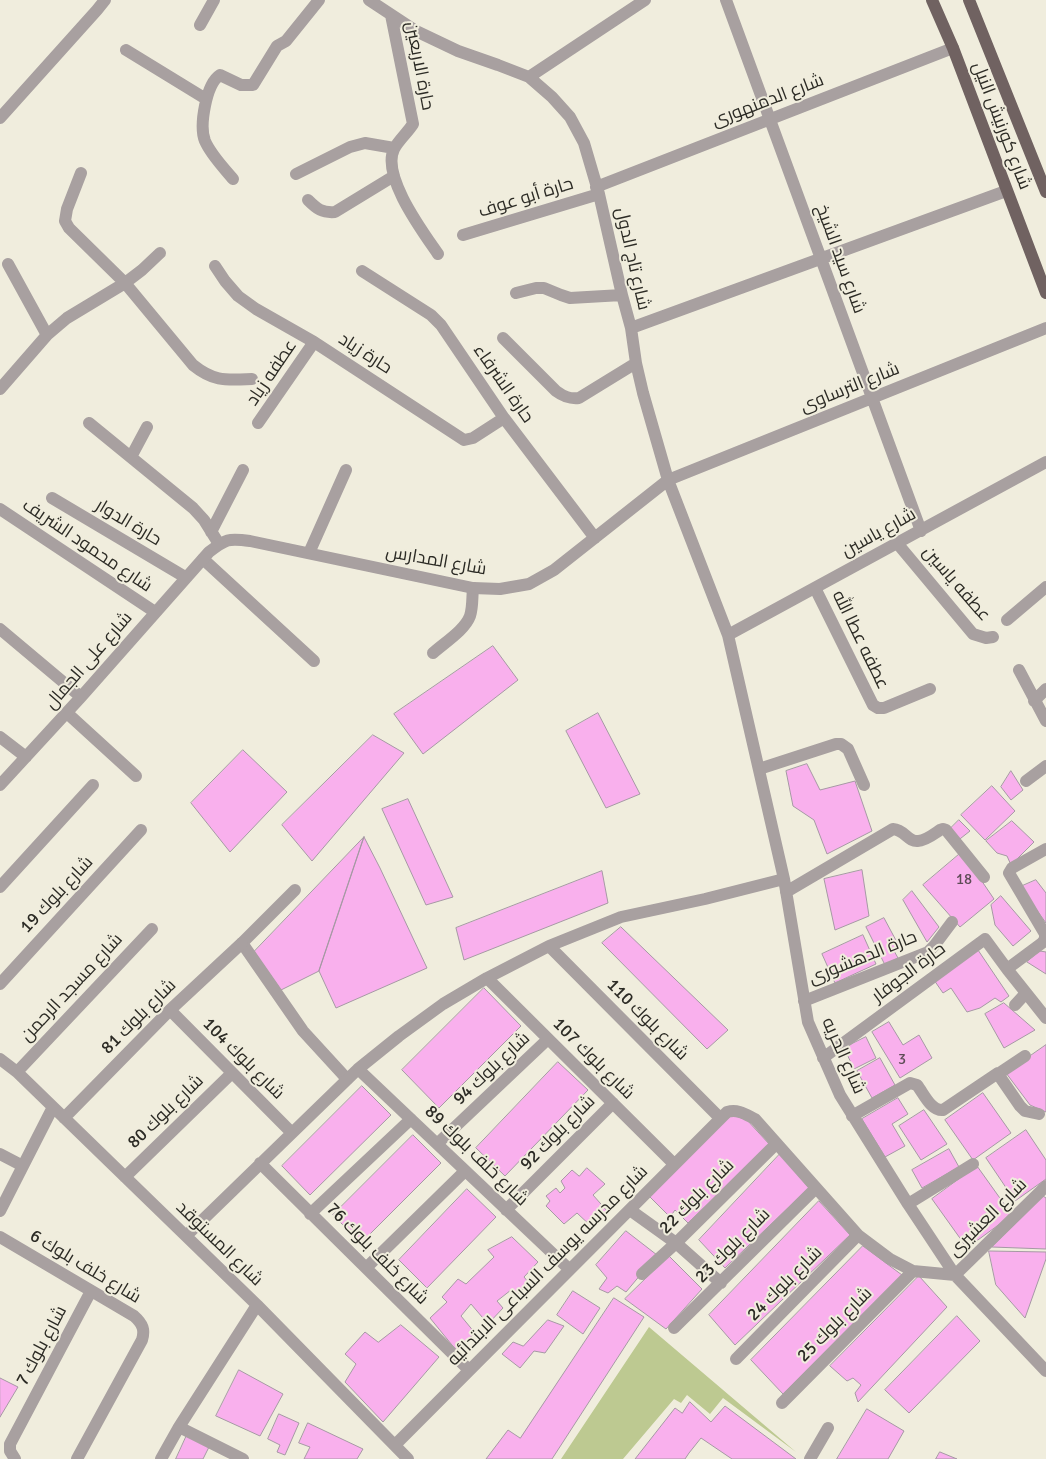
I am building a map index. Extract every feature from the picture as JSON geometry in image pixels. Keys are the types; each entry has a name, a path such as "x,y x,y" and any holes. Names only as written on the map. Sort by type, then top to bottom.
{"main road":[{"name":"شارع كورنيش النيل","path":"932,0 953,48 1046,293"},
{"name":"شارع كورنيش النيل","path":"968,0 1046,192"}],"street":[{"path":"0,118 105,0"},
{"path":"200,25 214,0"},
{"path":"233,180 208,147 202,131 206,99 216,78 220,75 241,86 253,85 276,46 286,41 319,0"},
{"name":"شارع تاج الدول","path":"369,0 416,31 458,51 529,77 552,97 570,117 584,143 598,190 630,328 636,363 668,480 728,635"},
{"path":"529,77 645,0"},
{"name":"شارع سيد الشيخ","path":"726,0 920,530"},
{"name":"حارة الاربعين","path":"392,15 413,124 407,134 394,148"},
{"name":"شارع الدمنهورى","path":"598,190 953,48"},
{"path":"126,50 206,99"},
{"path":"296,174 350,147 365,143 394,148 391,157 394,176 403,201 438,254"},
{"path":"81,173 65,221 69,228 125,283 199,370 206,375 225,380 252,379"},
{"path":"308,200 321,212 335,212 394,176"},
{"name":"حارة أبو عوف","path":"463,235 598,190"},
{"path":"630,328 1006,191"},
{"path":"0,389 47,335 67,318 125,283 160,253"},
{"path":"8,264 47,335"},
{"name":"حارة زياد","path":"215,266 238,296 256,309 314,342 464,440 473,438 504,418"},
{"name":"حارة الشرفاء","path":"362,271 431,315 441,325 504,418 595,538"},
{"path":"516,293 544,288 570,298 622,295"},
{"name":"شارع الترساوى","path":"668,480 1046,328"},
{"path":"504,338 556,392 571,399 579,398 636,363"},
{"name":"عطفه زياد","path":"258,423 314,342"},
{"path":"89,423 194,508 219,544 203,559 314,661"},
{"path":"131,457 147,427"},
{"name":"شارع ياسين","path":"728,635 1046,462"},
{"path":"211,532 243,470"},
{"path":"309,553 346,470"},
{"name":"شارع المدارس","path":"219,544 232,539 250,541 473,588 500,589 529,584 554,570 668,480"},
{"name":"حارة الدوار","path":"52,498 185,577"},
{"name":"شارع محمود الشريف","path":"0,509 155,612"},
{"name":"عطفه ياسين","path":"897,543 973,634 979,637 993,638"},
{"name":"شارع على الجمال","path":"0,785 67,713 185,577 203,559"},
{"path":"1007,620 1046,587"},
{"path":"433,653 465,626 470,618 473,588"},
{"name":"عطفه عطا الله","path":"815,588 873,705 878,708 884,708 930,689"},
{"path":"0,629 81,697"},
{"name":"شارع الحريه","path":"728,635 785,885 808,1022 823,1058 852,1116 955,1275 1046,1372"},
{"path":"1019,670 1046,721"},
{"path":"1034,701 1046,689"},
{"path":"67,713 136,776"},
{"path":"0,737 26,757"},
{"path":"759,769 841,744 848,749 864,785"},
{"path":"1026,781 1046,766"},
{"path":"0,887 93,784"},
{"path":"186,1236 347,1079 399,1036 443,1004 487,978 549,946 621,917 704,899 785,885 893,829 899,829 916,842 940,830 946,830 984,877"},
{"name":"شارع بلوك 19","path":"0,984 141,830"},
{"path":"1007,970 1045,939 1045,934 1009,873 1012,868 1046,849"},
{"name":"شارع بلوك 81","path":"64,1118 170,1010 242,943 295,890"},
{"name":"حارة الدهشورى","path":"804,1001 928,952 952,922"},
{"name":"شارع مسجد الرحمن","path":"17,1072 152,929"},
{"name":"حارة الجوفار","path":"823,1058 985,939 1007,970 1046,1018"},
{"path":"242,943 303,1031 347,1079"},
{"name":"شارع بلوك 110","path":"549,946 724,1115"},
{"name":"شارع بلوك 107","path":"487,978 674,1164"},
{"path":"1015,1005 1026,993"},
{"name":"شارع بلوك 104","path":"170,1010 292,1133"},
{"name":"شارع بلوك 94","path":"437,1144 548,1040"},
{"path":"852,1116 910,1083 917,1085 933,1108 943,1110 1025,1056"},
{"name":"شارع المستوقد","path":"0,1059 17,1072 257,1305 408,1459"},
{"name":"شارع خلف بلوك 89","path":"358,1069 569,1270"},
{"name":"شارع بلوك 80","path":"125,1177 232,1073"},
{"path":"998,1073 1020,1106 1025,1111 1039,1114"},
{"name":"شارع بلوك 92","path":"506,1210 613,1103"},
{"path":"0,1211 53,1108"},
{"path":"724,1115 734,1110 755,1119 858,1234 890,1259 914,1271 955,1275"},
{"name":"شارع مدرسه يوسف السباعى الابتدائيه","path":"395,1445 724,1115"},
{"path":"310,1214 411,1119"},
{"name":"شارع بلوك 22","path":"642,1274 776,1144"},
{"path":"0,1154 23,1166"},
{"name":"شارع خلف بلوك 76","path":"260,1164 468,1370"},
{"path":"908,1204 973,1164"},
{"path":"366,1268 465,1171"},
{"name":"شارع العشيرى","path":"955,1275 1046,1186"},
{"name":"شارع بلوك 23","path":"674,1328 816,1188"},
{"path":"630,1210 676,1243 721,1283"},
{"name":"شارع بلوك 24","path":"736,1358 858,1234"},
{"name":"شارع خلف بلوك 6","path":"0,1237 134,1316 143,1327 144,1334 142,1340 77,1459"},
{"name":"شارع بلوك 25","path":"782,1403 914,1271"},
{"name":"شارع بلوك 7","path":"16,1459 10,1451 10,1444 91,1291"},
{"path":"161,1459 179,1427 257,1305"},
{"path":"179,1427 243,1459"},
{"path":"810,1459 828,1428"}],"green space":[{"path":"649,1327 796,1452 723,1398 710,1414 687,1395 681,1403 674,1399 623,1459 561,1459"}],"building":[{"path":"493,646 518,680 423,754 394,714"},
{"path":"598,713 640,794 606,808 566,731"},
{"path":"373,735 404,753 312,861 282,825"},
{"path":"243,750 287,792 230,852 191,803"},
{"path":"807,764 820,790 855,781 872,831 827,854 814,820 793,806 786,771"},
{"path":"1011,771 1023,790 1011,800 1001,787"},
{"path":"992,786 1015,811 985,840 961,815"},
{"path":"408,799 453,897 426,905 382,809"},
{"path":"959,820 970,831 956,842 948,831"},
{"path":"1012,821 1034,842 1011,865 1007,856 997,853 986,841"},
{"path":"364,837 427,968 336,1008 319,971"},
{"path":"364,837 319,971 281,990 254,952"},
{"path":"962,852 994,899 960,927 923,885"},
{"path":"862,870 869,916 835,930 824,879"},
{"path":"602,871 608,903 464,960 456,928"},
{"path":"1036,880 1046,893 1046,923 1020,887"},
{"path":"912,891 939,927 927,942 903,900"},
{"path":"1001,896 1031,931 1013,946 995,925 991,905"},
{"path":"884,918 899,946 893,949 898,958 885,965 866,927"},
{"path":"621,927 728,1030 707,1049 602,943"},
{"path":"863,935 876,964 835,983 822,954"},
{"path":"978,950 1009,996 1001,1002 995,998 980,1008 967,1012 951,988 943,993 934,980"},
{"path":"1040,951 1046,952 1046,974 1027,962"},
{"path":"484,988 521,1026 439,1108 402,1070"},
{"path":"1004,1003 1035,1030 1004,1048 985,1014"},
{"path":"889,1022 903,1045 919,1035 932,1058 900,1078 872,1032"},
{"path":"866,1037 876,1058 854,1069 844,1048"},
{"path":"1046,1045 1046,1112 1030,1105 1006,1073"},
{"path":"880,1058 895,1085 872,1098 857,1071"},
{"path":"558,1062 588,1090 505,1176 476,1148"},
{"path":"362,1086 391,1115 310,1195 282,1166"},
{"path":"983,1093 1011,1133 973,1160 945,1120"},
{"path":"898,1098 908,1114 892,1124 905,1146 885,1157 862,1119"},
{"path":"924,1110 947,1144 921,1160 899,1126"},
{"path":"733,1115 747,1120 770,1145 688,1223 675,1210 670,1217 648,1195"},
{"path":"1026,1130 1046,1160 1046,1179 1015,1201 986,1158"},
{"path":"413,1135 441,1163 361,1243 333,1215"},
{"path":"949,1149 959,1167 922,1188 912,1170"},
{"path":"780,1154 809,1188 725,1268 699,1240"},
{"path":"977,1166 1012,1215 967,1248 932,1199"},
{"path":"587,1168 605,1184 593,1195 608,1212 593,1228 577,1213 564,1224 546,1206 550,1201 546,1196 556,1188 560,1193 565,1188 561,1181 572,1170 579,1176"},
{"path":"467,1189 496,1217 427,1288 399,1260"},
{"path":"1043,1196 1046,1198 1046,1249 992,1247"},
{"path":"819,1201 850,1235 735,1345 709,1315"},
{"path":"626,1231 657,1255 626,1292 617,1286 608,1293 599,1289 607,1278 596,1265"},
{"path":"512,1237 538,1262 524,1277 529,1283 517,1295 511,1290 497,1301 503,1308 488,1324 471,1304 461,1316 475,1333 456,1350 430,1318 447,1302 442,1297 458,1279 466,1284 494,1257 488,1250"},
{"path":"863,1246 902,1275 783,1394 751,1360"},
{"path":"989,1251 1046,1252 1046,1259 1025,1318 996,1285"},
{"path":"669,1256 702,1289 666,1329 625,1299"},
{"path":"919,1276 947,1307 858,1402 855,1393 861,1385 853,1378 847,1381 830,1366"},
{"path":"573,1291 600,1308 583,1334 557,1315"},
{"path":"614,1298 644,1317 552,1459 486,1459 508,1430 520,1438"},
{"path":"957,1316 980,1341 909,1413 885,1390"},
{"path":"548,1320 564,1326 545,1353 534,1351 520,1368 502,1354 513,1342 523,1346"},
{"path":"401,1325 439,1357 383,1422 345,1382 356,1364 345,1354 365,1332 378,1342"},
{"path":"239,1370 283,1394 260,1436 216,1416"},
{"path":"0,1378 18,1387 0,1417"},
{"path":"690,1402 711,1422 725,1406 796,1459 732,1459 701,1438 685,1459 635,1459 675,1408 682,1413"},
{"path":"867,1409 904,1431 888,1459 837,1459"},
{"path":"279,1414 299,1423 285,1455 277,1452 280,1445 268,1439"},
{"path":"308,1423 363,1449 357,1459 304,1459 310,1447 299,1443"},
{"path":"187,1435 209,1447 203,1459 176,1459"},
{"path":"940,1452 957,1459 936,1459"}]}
